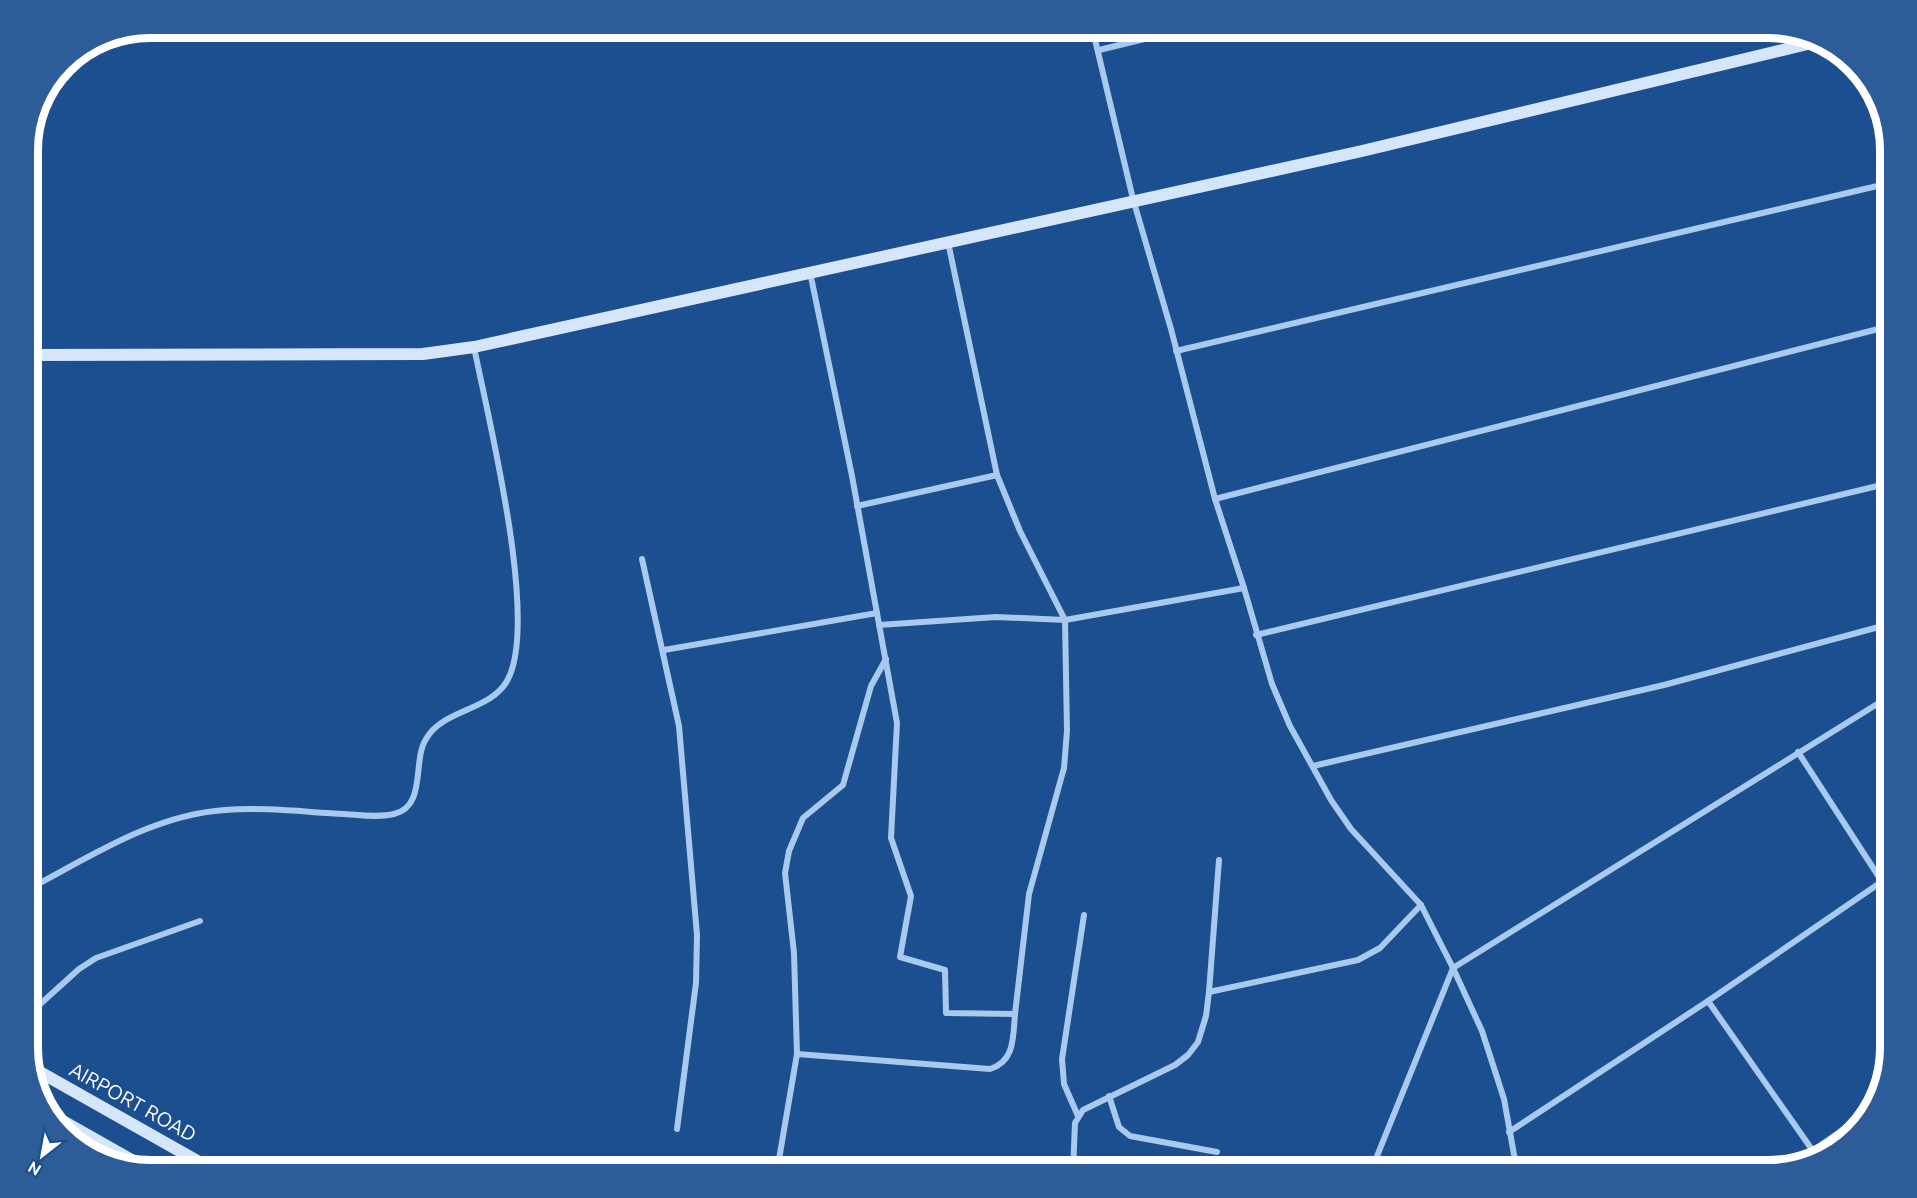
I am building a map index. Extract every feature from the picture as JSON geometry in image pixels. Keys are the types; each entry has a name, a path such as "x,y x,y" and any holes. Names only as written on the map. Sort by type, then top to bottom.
{"street":[{"path":"1095,38 1133,199 1215,499 1244,588 1256,635 1290,726 1313,766 1351,829 1421,905 1454,968 1482,1031 1504,1099 1514,1160"},
{"path":"1099,50 1149,38"},
{"path":"38,355 423,354 474,346 1133,199 1362,151 1806,44"},
{"path":"1176,351 1880,185"},
{"path":"797,1053 990,1069 1004,1062 1010,1054 1029,894 1064,768 1067,731 1065,620 1020,531 997,475 948,242"},
{"path":"810,272 857,506 897,723 891,838 911,896 900,957 945,970 946,1013 1015,1014"},
{"path":"1215,499 1880,329"},
{"path":"38,884 139,830 190,814 255,809 383,816 405,809 415,793 425,740 441,724 500,690 507,680 518,637 513,550 474,346"},
{"path":"857,506 997,475"},
{"path":"1256,635 1880,485"},
{"path":"642,559 679,726 697,935 696,983 677,1130"},
{"path":"879,625 996,617 1065,620 1244,588"},
{"path":"664,650 877,613"},
{"path":"1313,766 1664,685 1880,627"},
{"path":"779,1160 797,1053 794,953 785,873 789,851 803,818 843,785 872,686 886,659"},
{"path":"1375,1160 1454,968 1880,702"},
{"path":"1798,752 1880,880"},
{"path":"1073,1160 1073,1134 1078,1116 1083,1110 1174,1065 1188,1055 1203,1030 1209,992 1219,860"},
{"path":"1509,1132 1708,1001 1880,883"},
{"path":"1209,992 1358,960 1380,948 1421,905"},
{"path":"1078,1116 1064,1084 1062,1059 1084,915"},
{"path":"38,1006 79,969 96,958 200,921"},
{"path":"1708,1001 1813,1151"},
{"name":"AIRPORT ROAD","path":"40,1072 196,1160"},
{"path":"1109,1096 1119,1127 1130,1136 1217,1152"},
{"path":"1814,1150 1847,1127"},
{"path":"71,1129 126,1158"}]}
